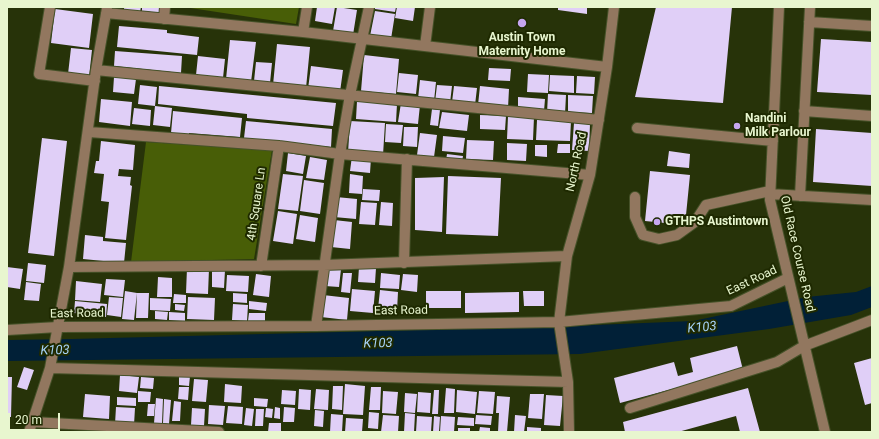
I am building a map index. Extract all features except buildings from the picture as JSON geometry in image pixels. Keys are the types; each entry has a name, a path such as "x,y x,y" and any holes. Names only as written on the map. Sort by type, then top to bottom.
{"street":[{"path":"50,7 39,74 95,81"},
{"path":"164,19 165,7"},
{"path":"303,32 307,7"},
{"path":"316,326 340,154 350,95 369,7"},
{"path":"425,46 430,7"},
{"name":"North Road","path":"569,432 568,382 559,322 567,256 590,175 607,67 614,7"},
{"name":"Old Race Course Road","path":"779,7 770,200 825,432"},
{"path":"800,196 810,7"},
{"path":"219,432 30,427 50,366 57,332 69,267 89,132 96,70 107,10 164,19 303,32 607,67"},
{"path":"809,22 872,26"},
{"path":"96,70 599,120"},
{"path":"804,111 872,116"},
{"path":"637,128 773,141"},
{"path":"89,132 279,146 340,154 590,175"},
{"name":"4th Square Ln","path":"261,266 279,146"},
{"path":"404,263 407,159"},
{"path":"635,197 635,217 643,235 659,239 677,235 695,222 706,205 770,193 872,200"},
{"path":"69,267 324,266 567,256"},
{"name":"East Road","path":"7,330 57,332 559,322 731,306 788,278"},
{"path":"630,408 777,362 804,346 872,320"},
{"path":"50,366 568,382"}],"green space":[{"path":"184,7 299,7 296,24"},
{"path":"146,142 272,150 254,259 131,262"}],"water":[{"name":"K103","path":"872,286 872,307 851,315 769,329 580,354 7,361 7,340 571,326 693,321 807,297 856,292"}],"place":[{"name":"Austin Town Maternity Home","path":"522,23"},
{"name":"Nandini Milk Parlour","path":"737,126"},
{"name":"GTHPS Austintown","path":"657,222"}]}
